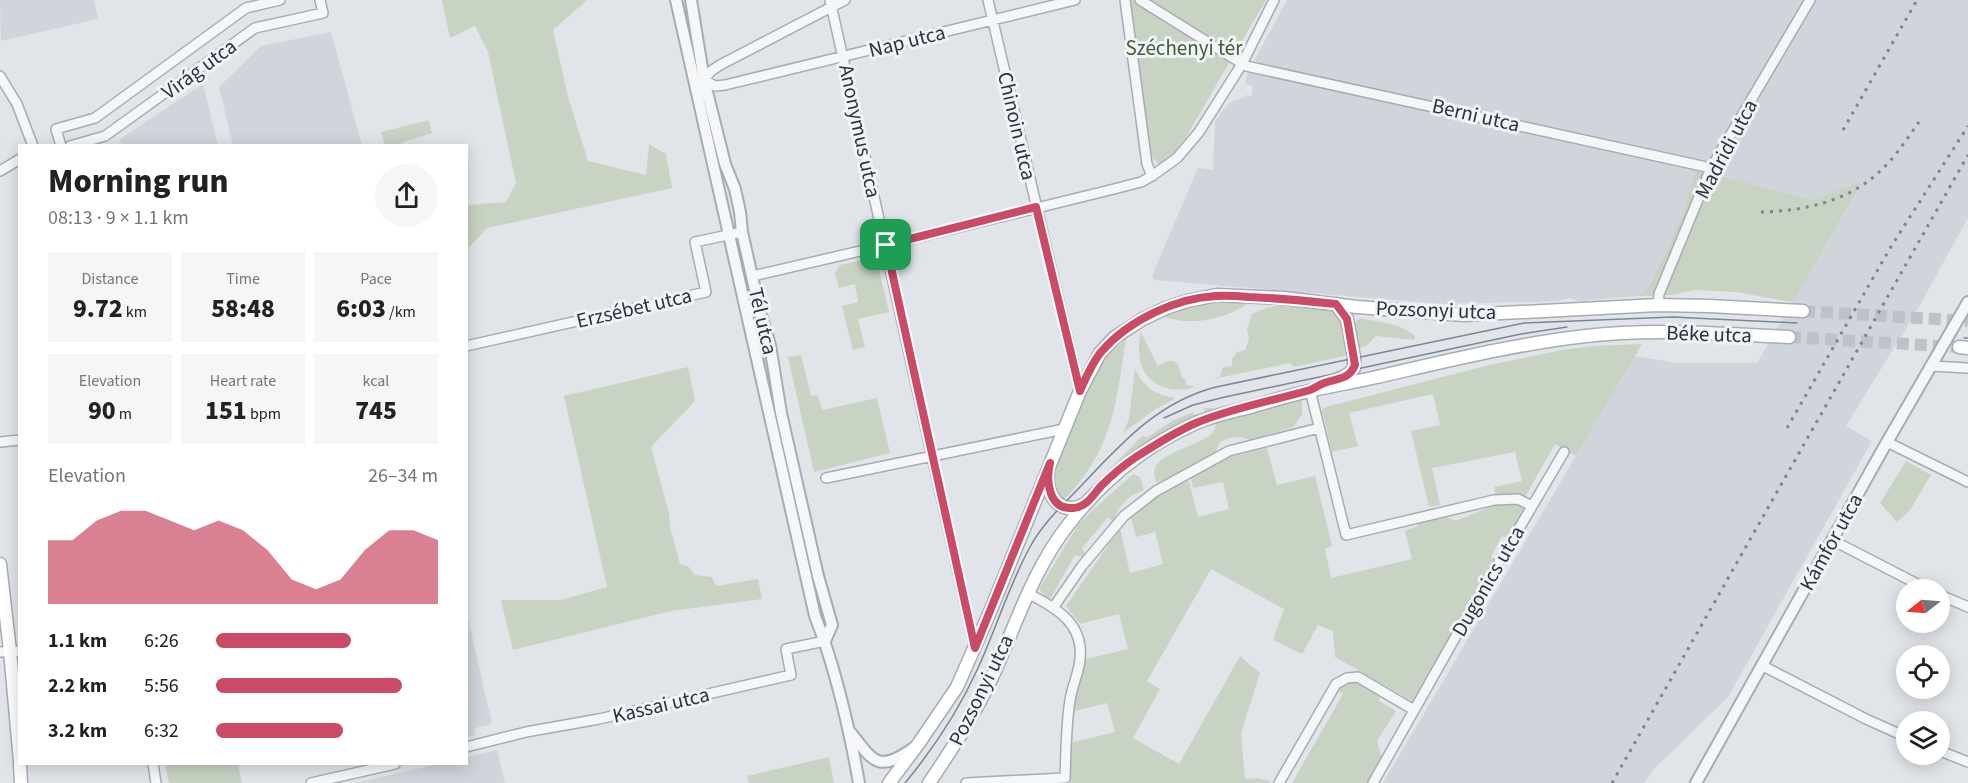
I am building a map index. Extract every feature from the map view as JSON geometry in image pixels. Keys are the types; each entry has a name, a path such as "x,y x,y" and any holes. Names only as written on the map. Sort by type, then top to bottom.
{"main road":[{"name":"Pozsonyi utca","path":"890,782 957,687 1080,391 1100,353 1116,337 1140,321 1176,305 1217,296 1284,298 1357,308 1464,315 1658,305"},
{"path":"1310,390 1323,383 1347,376 1354,368 1347,319 1336,304"},
{"name":"Béke utca","path":"1658,305 1803,311"},
{"name":"Béke utca","path":"1628,333 1701,332 1789,337"},
{"name":"Pozsonyi utca","path":"929,783 961,737 989,682 1027,593 1055,543 1101,486 1132,460 1194,424 1310,390 1515,346 1589,335 1628,333"},
{"name":"Pozsonyi utca","path":"1050,463 1047,484 1056,501 1071,508 1080,506 1089,500"},
{"path":"0,564 18,740"},
{"path":"20,765 21,783"}],"street":[{"name":"Virág utca","path":"60,144 56,129 95,118 246,8 280,0"},
{"name":"Virág utca","path":"77,144 105,136 255,28 322,13 320,0"},
{"name":"Tél utca","path":"676,0 699,81 735,189 742,232 770,345 781,413 818,576 832,625 825,641"},
{"name":"Tél utca","path":"691,0 699,81 729,234 815,616 825,641 860,783"},
{"path":"699,81 720,65 831,4 845,0"},
{"name":"Chinoin utca","path":"988,0 1080,391"},
{"name":"Nap utca","path":"699,81 715,86 725,85 1075,0"},
{"path":"1125,0 1147,164 1152,177"},
{"path":"1140,0 1242,64"},
{"path":"753,276 1141,182 1152,177 1177,158 1192,140 1242,64 1274,0"},
{"name":"Madridi utca","path":"1658,305 1659,294 1711,168 1810,0"},
{"name":"Anonymus utca","path":"831,4 975,648"},
{"name":"Berni utca","path":"1242,64 1711,168"},
{"path":"0,76 17,104 32,144"},
{"path":"0,171 18,160"},
{"name":"Erzsébet utca","path":"468,346 706,292 695,242 742,232"},
{"name":"Kámfor utca","path":"1696,783 1968,302"},
{"path":"1930,366 1968,368"},
{"path":"1310,390 1346,535 1494,500 1518,499 1532,506"},
{"path":"1053,608 1082,566 1124,516 1156,491 1229,451 1319,428"},
{"path":"826,478 1064,429"},
{"path":"0,442 18,440"},
{"path":"1887,442 1968,482"},
{"name":"Dugonics utca","path":"1373,783 1564,452"},
{"path":"1832,540 1908,579"},
{"path":"966,783 1065,778 1066,734 1080,658 1078,635 1066,616 1027,593"},
{"path":"1950,599 1968,607"},
{"name":"Kassai utca","path":"468,746 791,675 786,649 825,641"},
{"path":"1763,666 1896,732"},
{"path":"1279,783 1336,684 1347,678 1358,677 1414,711"},
{"path":"848,729 869,755 879,762 898,759 919,743"},
{"path":"1950,756 1968,762"},
{"path":"851,783 855,758"},
{"path":"153,765 156,783"},
{"path":"311,783 391,765"}],"shaded area":[{"path":"0,0 94,0 98,19 1,41"},
{"path":"1287,0 1968,0 1968,218 1917,310 1846,426 1872,441 1728,697 1653,770 1644,783 1383,783 1635,356 1677,363 1757,363 1863,182 1813,200 1696,169 1682,216 1672,239 1650,285 1638,296 1578,301 1570,298 1558,301 1443,304 1154,280 1152,276 1198,168 1213,170 1215,121 1229,103 1245,95 1251,96 1253,86 1245,84 1247,74"},
{"path":"331,32 362,144 233,144 219,87 261,46"},
{"path":"203,84 218,144 121,144 120,139"},
{"path":"468,618 492,724 475,728 475,735 468,737"},
{"path":"497,750 505,783 356,783 434,765 468,765 468,757"}],"green space":[{"path":"442,0 587,0 553,30 568,97 588,161 646,175 649,144 666,154 672,188 487,228 468,249 468,205 506,202 516,183 488,52 475,26 450,38"},
{"name":"Széchenyi tér","path":"1131,0 1266,0 1186,137 1168,159 1159,164 1148,153"},
{"path":"429,120 432,133 401,144 385,144 381,132"},
{"path":"1696,169 1813,200 1863,181 1793,302 1735,292 1694,290 1672,295 1638,296 1650,285 1672,239 1682,216"},
{"path":"737,244 741,247 767,344 777,407 827,625 824,628 822,627"},
{"path":"876,257 889,312 858,319 865,347 853,350 842,306 858,302 855,284 839,288 835,274 840,265"},
{"path":"1235,302 1246,305 1217,318 1186,321 1164,317 1188,307"},
{"path":"1281,305 1330,309 1342,323 1349,355 1294,367 1290,363 1213,379 1220,376 1223,367 1232,366 1232,359 1237,352 1245,350 1249,339 1247,329 1252,314"},
{"path":"1360,318 1403,328 1415,336 1414,340 1376,336 1364,347 1354,347 1351,326"},
{"path":"1140,331 1158,366 1174,362 1179,367 1182,378 1186,379 1186,385 1195,387 1171,389 1149,378 1140,360"},
{"path":"1126,338 1115,405 1103,444 1093,463 1064,500 1053,489 1052,476 1074,419 1103,359"},
{"path":"1642,344 1576,456 1555,444 1525,497 1496,496 1494,487 1522,481 1515,452 1432,468 1440,505 1429,507 1411,431 1440,425 1433,394 1349,413 1358,446 1332,452 1322,410 1326,407 1489,365 1562,350 1591,346"},
{"path":"801,355 811,396 818,395 822,410 877,398 890,453 814,472 788,357"},
{"path":"688,367 695,401 651,447 680,564 689,567 695,575 712,577 716,586 758,579 762,599 671,611 513,650 501,600 561,600 607,587 564,396"},
{"path":"1135,368 1142,381 1151,389 1162,395 1176,398 1154,410 1123,433 1129,419"},
{"path":"1298,398 1302,402 1302,414 1293,427 1250,440 1241,437 1229,438 1220,442 1216,451 1219,460 1267,448 1277,485 1315,476 1332,546 1325,549 1331,578 1412,559 1405,531 1418,526 1418,522 1443,516 1456,521 1494,505 1515,501 1526,508 1509,539 1502,536 1491,557 1498,561 1414,702 1335,657 1333,631 1318,625 1302,654 1273,640 1284,609 1211,569 1147,681 1160,689 1133,738 1179,764 1240,656 1260,673 1241,733 1245,779 1257,778 1270,781 1269,783 1070,783 1070,743 1115,732 1107,703 1071,712 1075,691 1086,659 1128,649 1119,614 1080,624 1066,606 1120,528 1130,573 1163,564 1155,532 1136,537 1131,518 1154,497 1188,478 1198,517 1229,509 1223,482 1193,488 1189,469 1167,480 1156,482 1154,470 1159,462 1208,436 1214,431 1216,423 1252,410"},
{"path":"1204,408 1212,408 1215,412 1084,495 1143,435 1146,438 1172,421 1193,412 1194,415 1205,412"},
{"path":"1906,461 1931,475 1910,510 1897,522 1880,503"},
{"path":"1133,474 1140,477 1144,490 1125,501 1113,521 1108,517 1082,548 1087,555 1085,558 1075,555 1050,599 1045,597 1039,589 1078,525"},
{"path":"1355,682 1380,696 1379,701 1396,711 1377,741 1384,765 1373,783 1292,783 1343,694 1337,690 1345,684"},
{"path":"829,757 834,783 749,783 747,776"},
{"path":"165,765 238,765 242,783 169,783"}],"tunnel":[{"path":"1803,311 1968,321"},
{"path":"1789,337 1959,347"}],"tram line":[{"path":"905,783 936,742 963,699 985,653 1016,576 1040,531 1109,456 1141,427 1175,403 1216,387 1524,323 1673,317 1797,323"},
{"path":"1164,418 1193,405 1225,397 1521,334 1567,327"}],"railway":[{"path":"1843,130 1917,0"},
{"path":"1761,212 1808,207 1852,191 1884,168 1919,122"},
{"path":"1787,428 1892,245 1968,126"},
{"path":"1612,783 1968,155"}],"route":[{"path":"1036,207 1080,391 1100,353 1116,337 1166,308 1187,301 1217,296 1284,298 1336,304 1347,319 1354,368 1347,376 1323,383 1310,390 1194,424 1132,460 1101,486 1089,500 1077,508 1065,506 1052,496 1047,480 1050,463 975,648 886,245 1036,207"}]}
